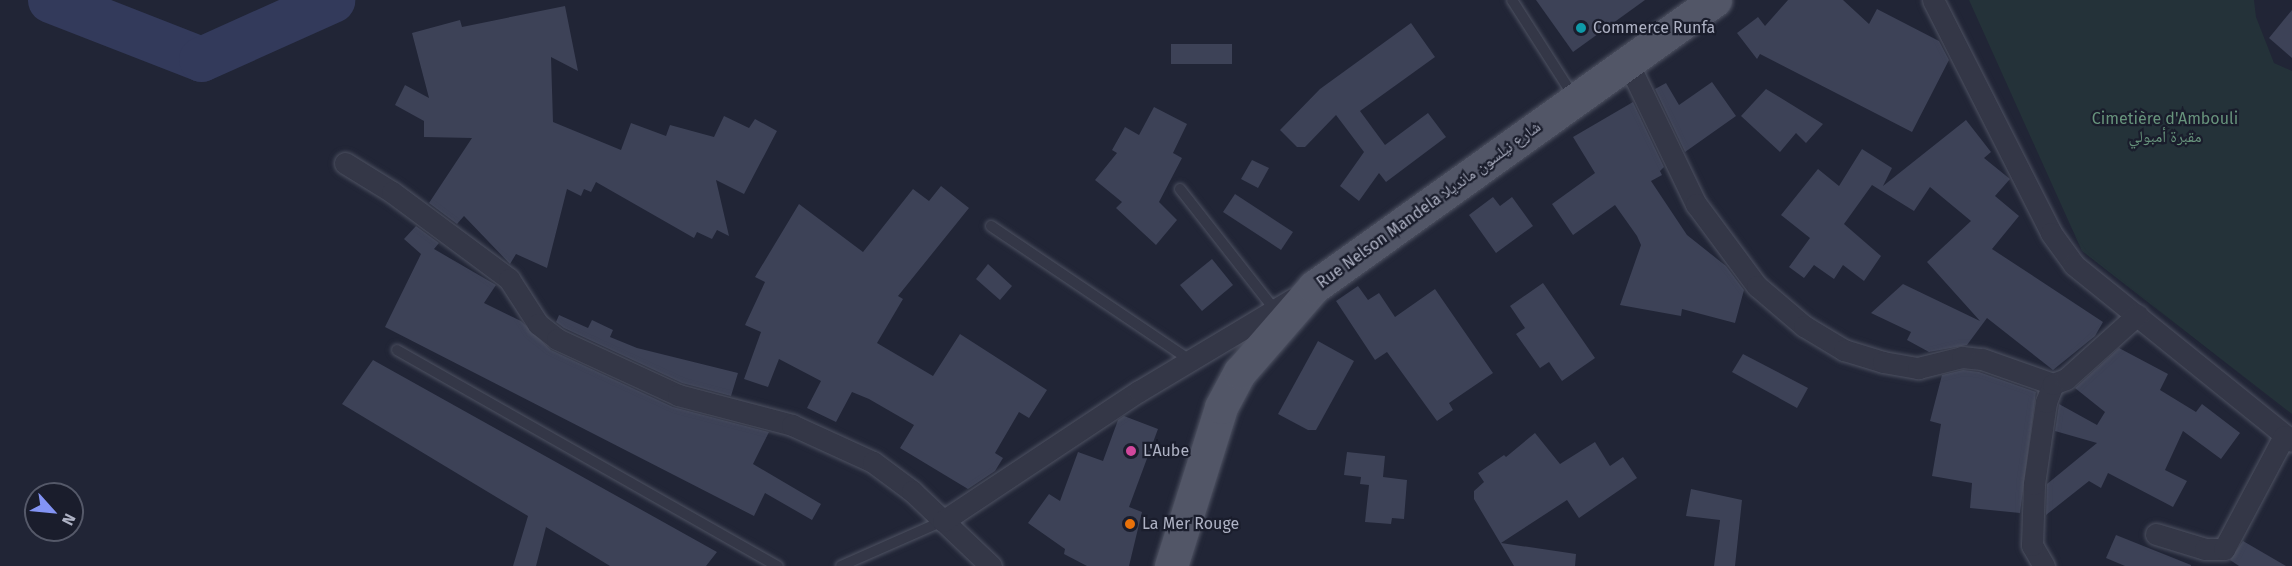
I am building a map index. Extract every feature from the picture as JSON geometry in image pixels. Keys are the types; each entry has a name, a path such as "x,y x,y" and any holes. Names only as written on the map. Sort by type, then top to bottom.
{"main road":[{"name":"Rue Nelson Mandela شارع نيلسون مانديلا","path":"1171,566 1221,407 1240,372 1314,286 1715,0"}],"street":[{"path":"1933,0 2051,233 2074,265 2288,438 2224,549 2205,549 2156,534"},
{"path":"1628,63 1696,204 1757,286 1804,326 1844,350 1883,362 1918,368 1962,357 1982,359 2053,384 2066,379 2137,315"},
{"path":"345,164 392,192 509,279 538,324 557,339 678,395 792,424 873,462 912,490 991,566"},
{"path":"943,521 1190,360 1314,286"},
{"path":"2044,566 2032,545 2034,484 2046,402 2053,384"}],"lane":[{"path":"1512,0 1576,100"},
{"path":"1180,189 1275,310"},
{"path":"991,226 1190,360"},
{"path":"397,350 778,566"},
{"path":"841,566 943,521"}],"green space":[{"name":"Cimetière d'Ambouli مقبرة أمبولي","path":"1969,0 2254,0 2256,17 2274,63 2292,71 2292,414 2082,251"}],"building":[{"name":"Commerce Runfa","path":"1536,0 1645,0 1573,52"},
{"path":"1788,0 1843,0 1869,24 1877,9 1939,41 1949,60 1912,132 1760,54 1757,59 1737,33 1758,17 1765,26"},
{"path":"565,6 578,71 551,57 553,122 621,150 631,123 666,136 670,125 714,137 724,116 749,128 755,119 777,131 744,194 716,180 729,236 717,230 712,239 697,232 694,238 596,182 591,192 584,189 581,196 567,189 547,268 516,254 510,264 464,216 457,224 429,203 472,138 424,137 424,121 395,105 405,85 429,98 412,33 460,20 462,27"},
{"path":"2292,10 2292,58 2269,38"},
{"path":"1411,23 1435,57 1360,111 1385,145 1428,113 1446,137 1386,182 1379,173 1359,201 1340,186 1364,152 1336,115 1305,147 1297,147 1280,130 1320,89"},
{"path":"1171,44 1232,44 1232,64 1171,64"},
{"path":"1712,82 1736,116 1685,152 1655,89 1666,83 1679,105"},
{"path":"1766,89 1823,124 1806,143 1796,133 1780,152 1741,116"},
{"path":"1633,102 1664,167 1660,171 1662,175 1651,181 1687,235 1726,266 1744,290 1735,323 1682,309 1681,316 1620,305 1641,245 1637,236 1615,205 1573,235 1552,204 1595,173 1573,137"},
{"path":"1154,107 1187,124 1173,153 1182,158 1159,202 1177,220 1156,245 1116,208 1122,202 1095,180 1117,153 1112,150 1125,127 1139,135"},
{"path":"1966,120 1991,152 1984,158 2010,179 1995,196 2019,216 1992,249 2103,322 2095,336 2053,370 1987,318 1967,345 1929,352 1907,340 1911,332 1871,313 1903,284 1980,321 1927,262 1971,221 1930,187 1914,211 1872,185 1844,224 1881,256 1864,281 1843,265 1834,279 1814,265 1804,278 1789,267 1810,238 1781,215 1818,169 1839,186 1862,149 1892,168 1883,186"},
{"path":"1252,160 1269,168 1258,188 1241,179"},
{"path":"941,186 969,208 898,296 903,299 877,343 933,376 960,334 1047,390 1029,418 1019,412 995,453 1003,458 995,471 968,489 900,448 914,425 869,399 852,392 836,422 807,408 821,381 779,359 768,387 744,379 761,332 745,325 765,282 755,277 799,204 863,252 913,189 929,201"},
{"path":"1235,194 1293,232 1281,250 1223,212"},
{"path":"1493,197 1500,206 1512,197 1533,226 1496,253 1469,215"},
{"path":"416,226 439,243 434,249 496,285 484,303 521,321 551,350 673,407 769,432 753,464 821,504 812,520 765,493 754,516 385,327 421,254 404,239"},
{"path":"1212,259 1233,285 1202,311 1180,285"},
{"path":"988,264 1012,286 1000,300 976,279"},
{"path":"1543,283 1595,358 1562,381 1549,362 1540,368 1516,334 1525,328 1510,306"},
{"path":"1358,286 1368,300 1379,293 1395,317 1435,289 1493,373 1449,403 1453,410 1437,421 1387,352 1375,360 1336,301"},
{"path":"559,315 588,328 592,320 613,330 610,337 637,348 738,373 731,396 682,383 564,328 556,322"},
{"path":"1318,341 1354,361 1316,430 1308,430 1278,414"},
{"path":"2119,348 2168,374 2160,390 2196,412 2202,404 2240,433 2221,459 2183,431 2165,470 2187,481 2173,507 2108,473 2101,488 2089,481 2046,515 2047,484 2097,443 2055,431 2059,404 2097,425 2105,412 2075,388"},
{"path":"1743,354 1808,388 1797,408 1732,372"},
{"path":"373,360 717,552 706,566 610,566 546,527 536,566 513,566 528,516 342,404"},
{"path":"1963,370 1979,372 2036,392 2020,513 1970,508 1972,483 1932,476 1941,424 1930,421 1942,375"},
{"path":"1124,416 1158,429 1129,507 1142,512 1129,566 1087,566 1064,554 1065,549 1028,523 1049,494 1060,501 1078,452 1103,461 1118,420"},
{"path":"1535,433 1560,464 1595,442 1610,466 1623,457 1637,478 1579,518 1567,500 1501,543 1576,554 1575,566 1514,566 1474,499 1474,491 1484,482 1478,473 1504,455 1506,457"},
{"path":"1347,452 1385,456 1383,477 1407,480 1404,519 1392,518 1391,524 1365,522 1369,485 1360,484 1361,477 1344,475"},
{"path":"1691,489 1742,500 1735,566 1714,566 1720,520 1686,516"},
{"path":"2116,535 2191,566 2125,566 2106,558"},
{"path":"2243,541 2286,566 2239,566 2230,560"}],"waterway":[{"path":"50,0 201,59 332,0"}],"place":[{"name":"Commerce Runfa","path":"1581,28"},
{"name":"L'Aube","path":"1131,451"},
{"name":"La Mer Rouge","path":"1130,524"}]}
